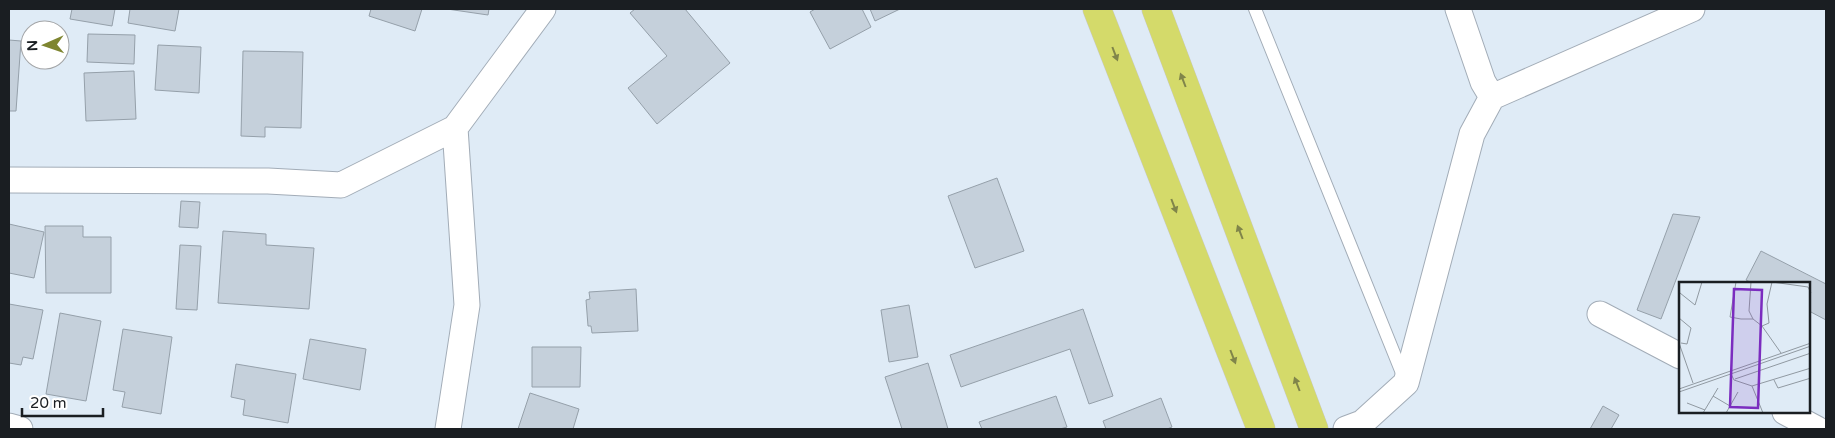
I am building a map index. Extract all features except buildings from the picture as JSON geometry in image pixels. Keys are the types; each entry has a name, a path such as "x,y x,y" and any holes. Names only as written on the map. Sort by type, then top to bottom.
{"main road":[{"path":"1097,9 1261,429"},
{"path":"1156,9 1314,429"}],"street":[{"path":"9,180 268,181 341,185 455,128 543,9"},
{"path":"1458,9 1483,82 1492,97"},
{"path":"1346,429 1362,423 1406,383 1472,134 1492,97 1692,9"},
{"path":"448,429 467,306 455,128"},
{"path":"1600,314 1679,355"},
{"path":"1787,413 1815,428"},
{"path":"9,426 20,429"}],"lane":[{"path":"1256,9 1406,383"}]}
